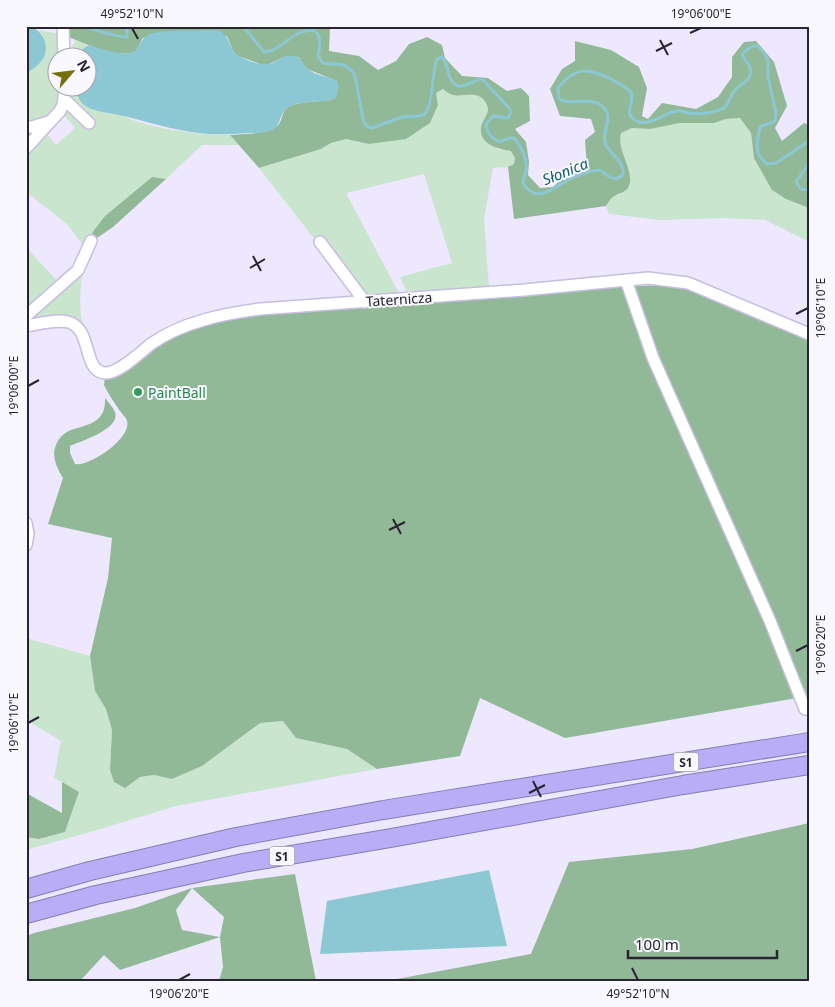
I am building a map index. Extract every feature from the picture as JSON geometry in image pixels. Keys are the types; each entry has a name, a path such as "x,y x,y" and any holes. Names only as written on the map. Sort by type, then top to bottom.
{"highway":[{"name":"S1","path":"26,889 90,871 236,837 383,810 809,742"},
{"name":"S1","path":"26,914 96,895 243,863 683,785 809,766"}],"street":[{"path":"63,26 64,48"},
{"path":"26,148 60,111 63,98"},
{"path":"68,98 89,123"},
{"path":"26,126 32,127 53,120"},
{"path":"26,316 78,270 91,241"},
{"path":"320,242 365,302"},
{"name":"Taternicza","path":"26,326 55,321 72,323 82,332 90,359 95,368 101,372 109,373 121,367 154,342 177,330 211,318 260,309 648,278 688,283 809,334"},
{"path":"626,280 653,358 770,621 805,709 809,709"},
{"path":"26,523 28,534 26,545"}],"green space":[{"path":"67,26 330,26 329,51 359,56 378,70 396,61 409,44 427,37 442,45 445,58 462,76 488,78 507,91 521,88 529,96 530,121 515,129 526,142 529,162 528,175 540,188 553,187 569,172 587,168 585,140 595,132 591,119 560,116 550,89 562,69 575,61 575,41 611,50 639,67 647,88 642,116 648,119 662,103 696,109 718,97 732,77 732,57 744,42 756,41 774,62 787,106 775,128 782,141 804,123 809,125 809,208 786,199 772,190 754,158 751,133 740,118 726,119 714,123 680,123 650,129 632,128 621,133 620,140 630,174 629,186 624,192 612,198 606,206 514,219 508,167 514,164 515,158 511,151 490,145 483,138 481,127 488,107 483,99 477,95 453,95 443,89 436,93 438,105 430,123 406,139 369,144 346,139 331,143 321,149 259,168 230,135 270,130 279,124 285,110 292,105 331,100 337,81 307,69 298,57 286,56 263,65 238,56 233,51 227,36 143,38 136,51 129,53 102,50 68,37"},
{"path":"38,30 60,34 61,48 48,48 48,98 60,98 60,104 47,119 26,122 26,73 42,61 44,37"},
{"path":"76,40 89,45 85,48 71,48"},
{"path":"443,89 479,95 487,106 488,115 481,126 497,149 511,151 515,158 514,164 508,167 493,168 484,219 489,287 409,296 400,277 452,263 424,174 346,193 401,297 366,299 316,241 259,168 321,149 331,143 346,139 370,144"},
{"path":"88,98 133,120 161,128 203,134 230,135 239,145 202,145 166,179 152,177 105,216 84,247 67,224 26,192 26,152 46,133 56,145 75,128 64,115 70,99"},
{"path":"740,118 751,133 754,158 786,199 809,208 809,236 807,241 765,220 723,218 661,220 609,214 606,206 611,198 623,192 623,156 619,140 621,133 632,128 650,129 680,123 714,123 726,119"},
{"path":"152,177 166,179 113,227 97,238 92,233 105,216"},
{"path":"26,247 58,282 26,310"},
{"path":"82,274 80,311 85,333 79,325 32,322 31,317"},
{"path":"688,284 809,335 809,696 565,738 480,698 460,756 377,769 347,749 296,738 283,721 260,723 202,766 172,779 154,775 140,777 125,788 114,782 110,770 112,730 106,709 95,691 90,656 108,578 112,538 48,524 63,478 54,458 56,445 60,438 65,433 97,420 104,410 105,398 115,412 115,418 112,424 99,434 70,446 70,453 75,464 90,461 108,450 123,435 127,428 126,419 104,385 105,377 156,344 225,316 524,291"},
{"path":"26,638 90,656 95,691 106,709 112,730 110,770 140,777 154,775 172,779 202,766 260,723 283,721 296,738 347,749 377,769 176,806 26,850 26,837 39,839 65,832 79,792 54,778 61,741 26,720"},
{"path":"62,782 79,792 65,832 39,839 26,837 26,793 62,813"},
{"path":"809,823 809,981 386,981 531,954 569,862 692,849"},
{"path":"295,874 316,981 219,981 223,967 220,937 224,917 192,888"},
{"path":"192,888 176,910 182,930 220,937 120,970 104,955 80,981 26,981 26,936 135,908"}],"water":[{"path":"26,26 32,27 41,34 46,44 46,49 41,62 26,73"},
{"path":"217,30 225,35 235,53 242,58 262,64 269,64 291,55 296,57 311,71 337,81 339,87 336,98 291,106 284,111 276,127 269,131 230,134 199,133 170,128 93,110 81,102 79,98 98,98 98,48 85,48 89,45 115,52 128,53 137,49 144,38 150,34 173,31"},
{"path":"489,870 507,946 320,954 327,901"}],"waterway":[{"name":"Słonica","path":"82,26 127,37 127,26"},
{"name":"Słonica","path":"243,26 264,52 271,51 299,33 314,30 317,33 320,45 318,56 323,63 345,66 355,76 363,119 370,128 402,117 425,114 430,102 437,59 442,57 451,79 456,85 466,85 480,79 484,81 510,109 511,113 508,118 493,116 486,124 488,133 499,142 510,138 514,138 517,141 526,163 523,183 533,193 545,193 572,178 591,171 599,170 616,179 623,175 622,166 606,145 605,136 608,117 604,108 593,102 570,102 559,99 558,88 570,76 582,71 603,75 628,89 632,95 630,115 637,121 647,122 672,112 681,111 700,114 714,112 723,108 735,90 750,77 751,71 742,54 752,46 758,46 768,60 768,77 776,113 775,121 760,127 757,147 760,156 767,164 776,163 809,141"},
{"name":"Słonica","path":"809,163 796,182 801,189 809,190"}],"place":[{"name":"PaintBall","path":"138,392"}]}
